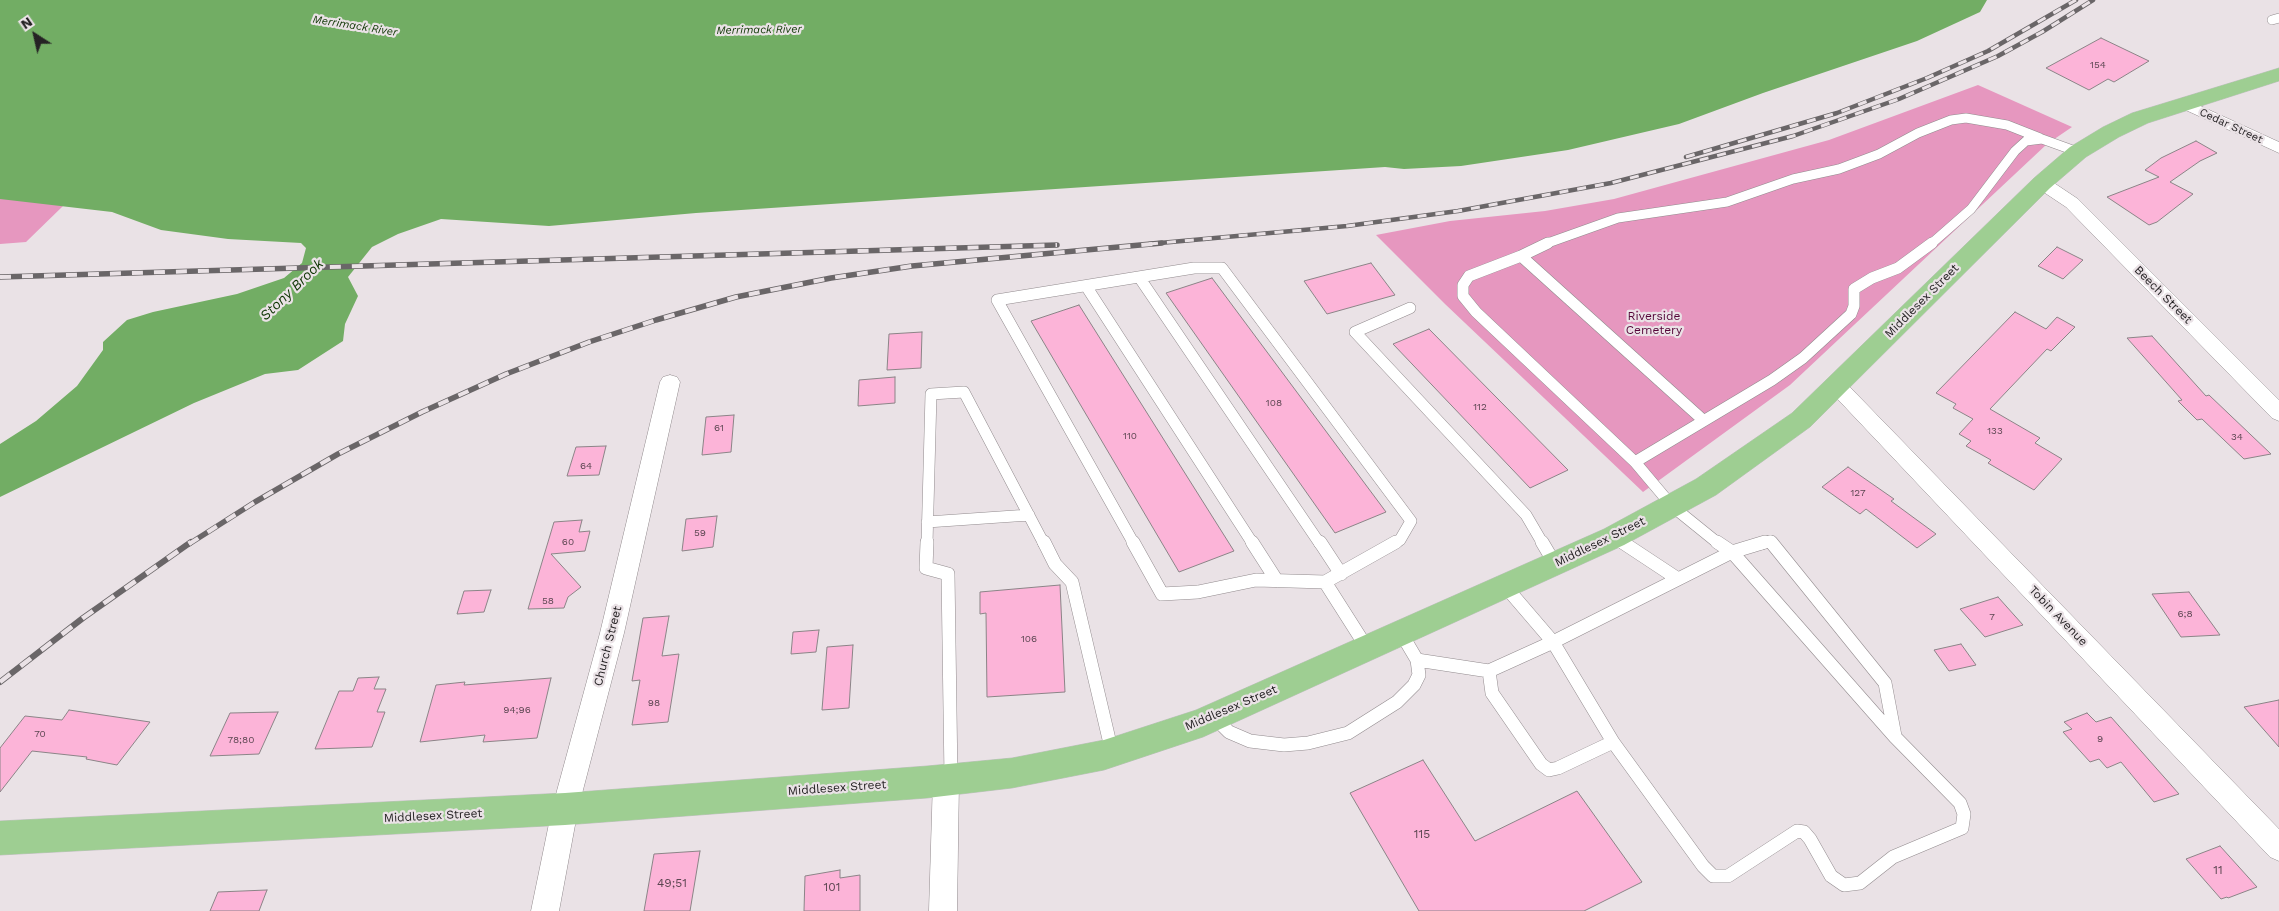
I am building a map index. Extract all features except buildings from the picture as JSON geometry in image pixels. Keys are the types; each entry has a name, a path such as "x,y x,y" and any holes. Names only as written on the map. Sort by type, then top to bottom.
{"main road":[{"name":"Middlesex Street","path":"0,838 565,809 948,780 1012,773 1112,752 1214,717 1614,537 1706,487 1800,420 2042,183 2078,152 2111,132 2140,118 2279,74"}],"street":[{"name":"Cedar Street","path":"2183,103 2279,148"},
{"name":"Beech Street","path":"2042,183 2072,203 2279,413"},
{"name":"Church Street","path":"545,911 565,809 612,633 670,382"},
{"name":"Tobin Avenue","path":"1836,385 2279,848"},
{"path":"944,911 948,780"}],"lane":[{"path":"1504,586 1553,642 1613,742 1703,866 1713,876 1728,876 1797,831 1804,832 1810,839 1831,876 1844,885 1860,883 1893,857 1962,828 1964,814 1960,803 1895,737 1732,552 1691,523 1672,506 1635,462 1476,312 1463,296 1463,285 1470,276 1521,256 1540,246 1618,218 1727,202 1793,179 1839,169 1879,154 1918,132 1951,120 1966,118 2007,125 2078,152"},
{"path":"1635,462 1772,380 1819,345 1851,314 1854,306 1854,289 1872,278 1898,268 1931,244 1971,209 2015,151 2026,141 2042,139"},
{"path":"1521,256 1662,381 1703,420"},
{"path":"1194,268 1222,268 1411,521 1400,540 1325,582 1256,580 1198,592 1162,594 998,300 1139,277 1194,268"},
{"path":"1139,277 1341,574"},
{"path":"1086,286 1278,581"},
{"path":"1410,308 1355,332 1526,515 1555,564"},
{"path":"948,780 948,574 926,568 931,394 964,392 1054,564 1072,582 1112,752"},
{"path":"927,522 1029,515"},
{"path":"1614,537 1678,579"},
{"path":"1417,660 1489,671 1553,642 1732,552 1770,541 1885,683 1895,737"},
{"path":"1325,582 1367,648"},
{"path":"1214,717 1230,732 1250,741 1284,745 1308,743 1348,733 1397,702 1414,685 1418,675 1417,660 1401,633"},
{"path":"1489,671 1492,692 1541,764 1550,770 1613,742"}],"green space":[{"name":"Riverside Cemetery","path":"1978,85 2072,127 2047,144 1790,385 1643,492 1445,304 1376,235 1450,221 1545,211 1614,199 1829,140"},
{"path":"0,191 63,206 26,242 0,244"}],"water":[{"path":"0,0 1987,0 1980,12 1917,41 1763,93 1679,124 1568,150 1461,166 1404,169 1385,167 696,213 549,226 441,219 398,234 372,247 348,277 358,296 345,324 343,341 298,370 265,374 194,403 0,497 0,444 36,421 77,386 103,350 103,342 127,320 153,312 237,294 284,278 302,263 306,248 301,243 228,239 161,230 112,212 0,199"}],"railway":[{"path":"1686,157 1837,113 1927,78 1988,51 2076,0"},
{"path":"1149,244 1347,226 1458,211 1611,183 1793,136 1899,99 1998,56 2042,32 2093,0"},
{"path":"189,544 255,502 338,454 422,412 506,374 589,342 656,320 736,297 831,278 912,266 1162,243"},
{"path":"0,277 1057,245"},
{"path":"0,682 83,618 191,542"}],"water label":[{"name":"Merrimack River","path":"355,26"},
{"name":"Merrimack River","path":"759,30"},
{"name":"Stony Brook","path":"292,290"}]}
